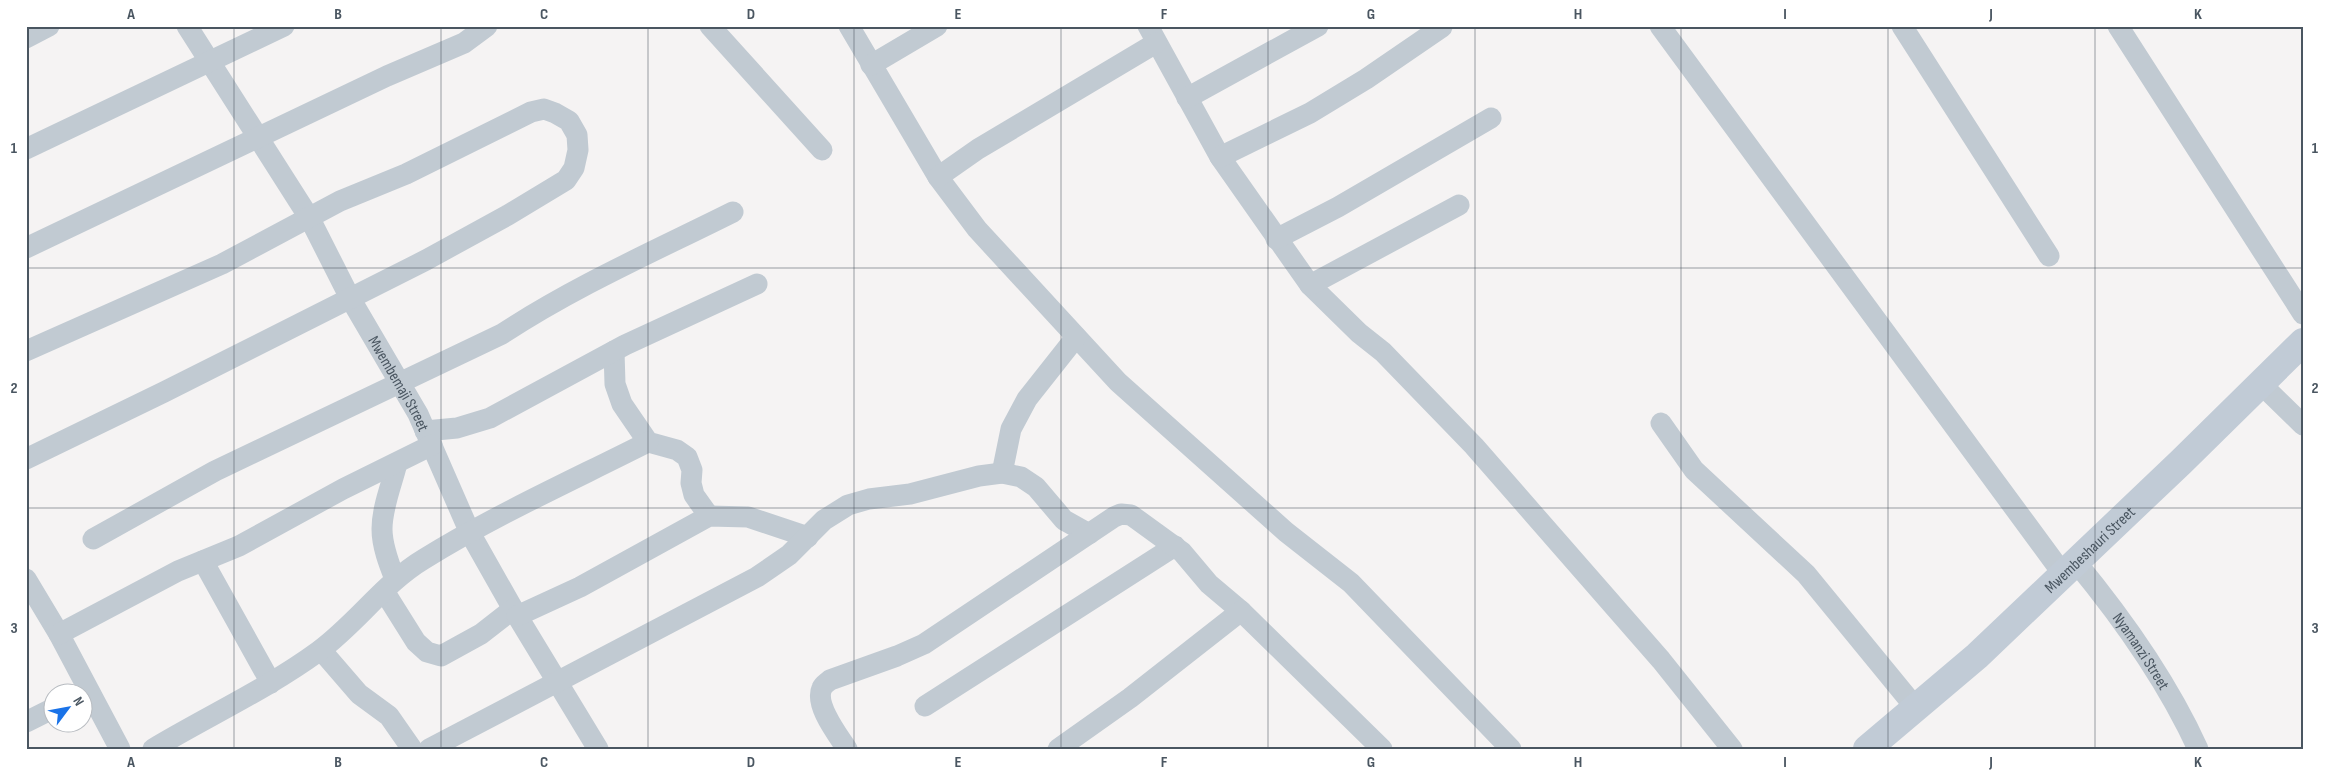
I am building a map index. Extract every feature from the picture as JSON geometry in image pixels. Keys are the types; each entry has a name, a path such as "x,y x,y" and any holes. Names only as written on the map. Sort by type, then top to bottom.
{"street":[{"path":"26,38 49,26"},
{"name":"Mwembemaji Street","path":"187,26 257,139 310,219 350,298 400,384 428,438 470,533 515,613 598,749"},
{"path":"26,149 284,26"},
{"path":"26,248 387,76 464,43 487,26"},
{"path":"710,26 822,150"},
{"path":"849,26 938,177 977,230 1118,382 1286,532 1351,583 1511,749"},
{"path":"872,65 937,26"},
{"path":"1187,98 1318,26"},
{"name":"Nyamanzi Street","path":"1660,26 2069,568 2130,633 2168,692 2198,749"},
{"path":"1902,26 2049,256"},
{"path":"2118,26 2303,314"},
{"path":"1220,157 1310,113 1366,79 1442,27"},
{"path":"938,177 1152,35 1220,157 1310,285 1359,333 1390,359 1474,446 1661,660 1732,749"},
{"path":"26,351 222,264 310,219 340,201 406,174 531,112 544,108 555,113 569,121 577,134 578,150 574,168 566,180 508,215 350,298 26,459"},
{"path":"1276,239 1338,207 1491,118"},
{"path":"1310,285 1459,205"},
{"path":"93,539 215,471 502,334 543,307 733,212"},
{"path":"59,634 178,571 239,546 397,463 428,438 490,418 614,351 757,284"},
{"path":"1002,474 1012,429 1027,399 1076,337"},
{"name":"Mwembeshauri Street","path":"1867,749 1978,656 2262,384 2303,342"},
{"path":"614,351 614,384 622,404 648,442"},
{"path":"2262,384 2303,425"},
{"path":"1661,423 1694,470 1806,574 1916,707"},
{"path":"152,749 284,676 321,650 389,585 423,560 470,533 648,442 665,445 687,457 692,470 691,483 694,495 709,516"},
{"path":"397,463 386,502 382,529 389,585 416,642 427,652 441,656 515,613 580,587 709,516 748,517 808,537"},
{"path":"429,749 757,577 789,555 824,520 848,505 869,499 910,494 979,476 1002,474 1021,477 1036,487 1064,520 1089,534"},
{"path":"847,749 829,721 820,700 822,688 830,680 897,656 924,644 1118,515 1126,514 1131,515 1175,546 1209,584 1241,611 1382,749"},
{"path":"925,706 1175,546"},
{"path":"203,561 271,683"},
{"path":"26,579 59,634 81,682"},
{"path":"1058,749 1130,698 1241,611"},
{"path":"321,650 359,694 389,716 412,749"},
{"path":"92,702 120,749"},
{"path":"26,722 42,713"}]}
